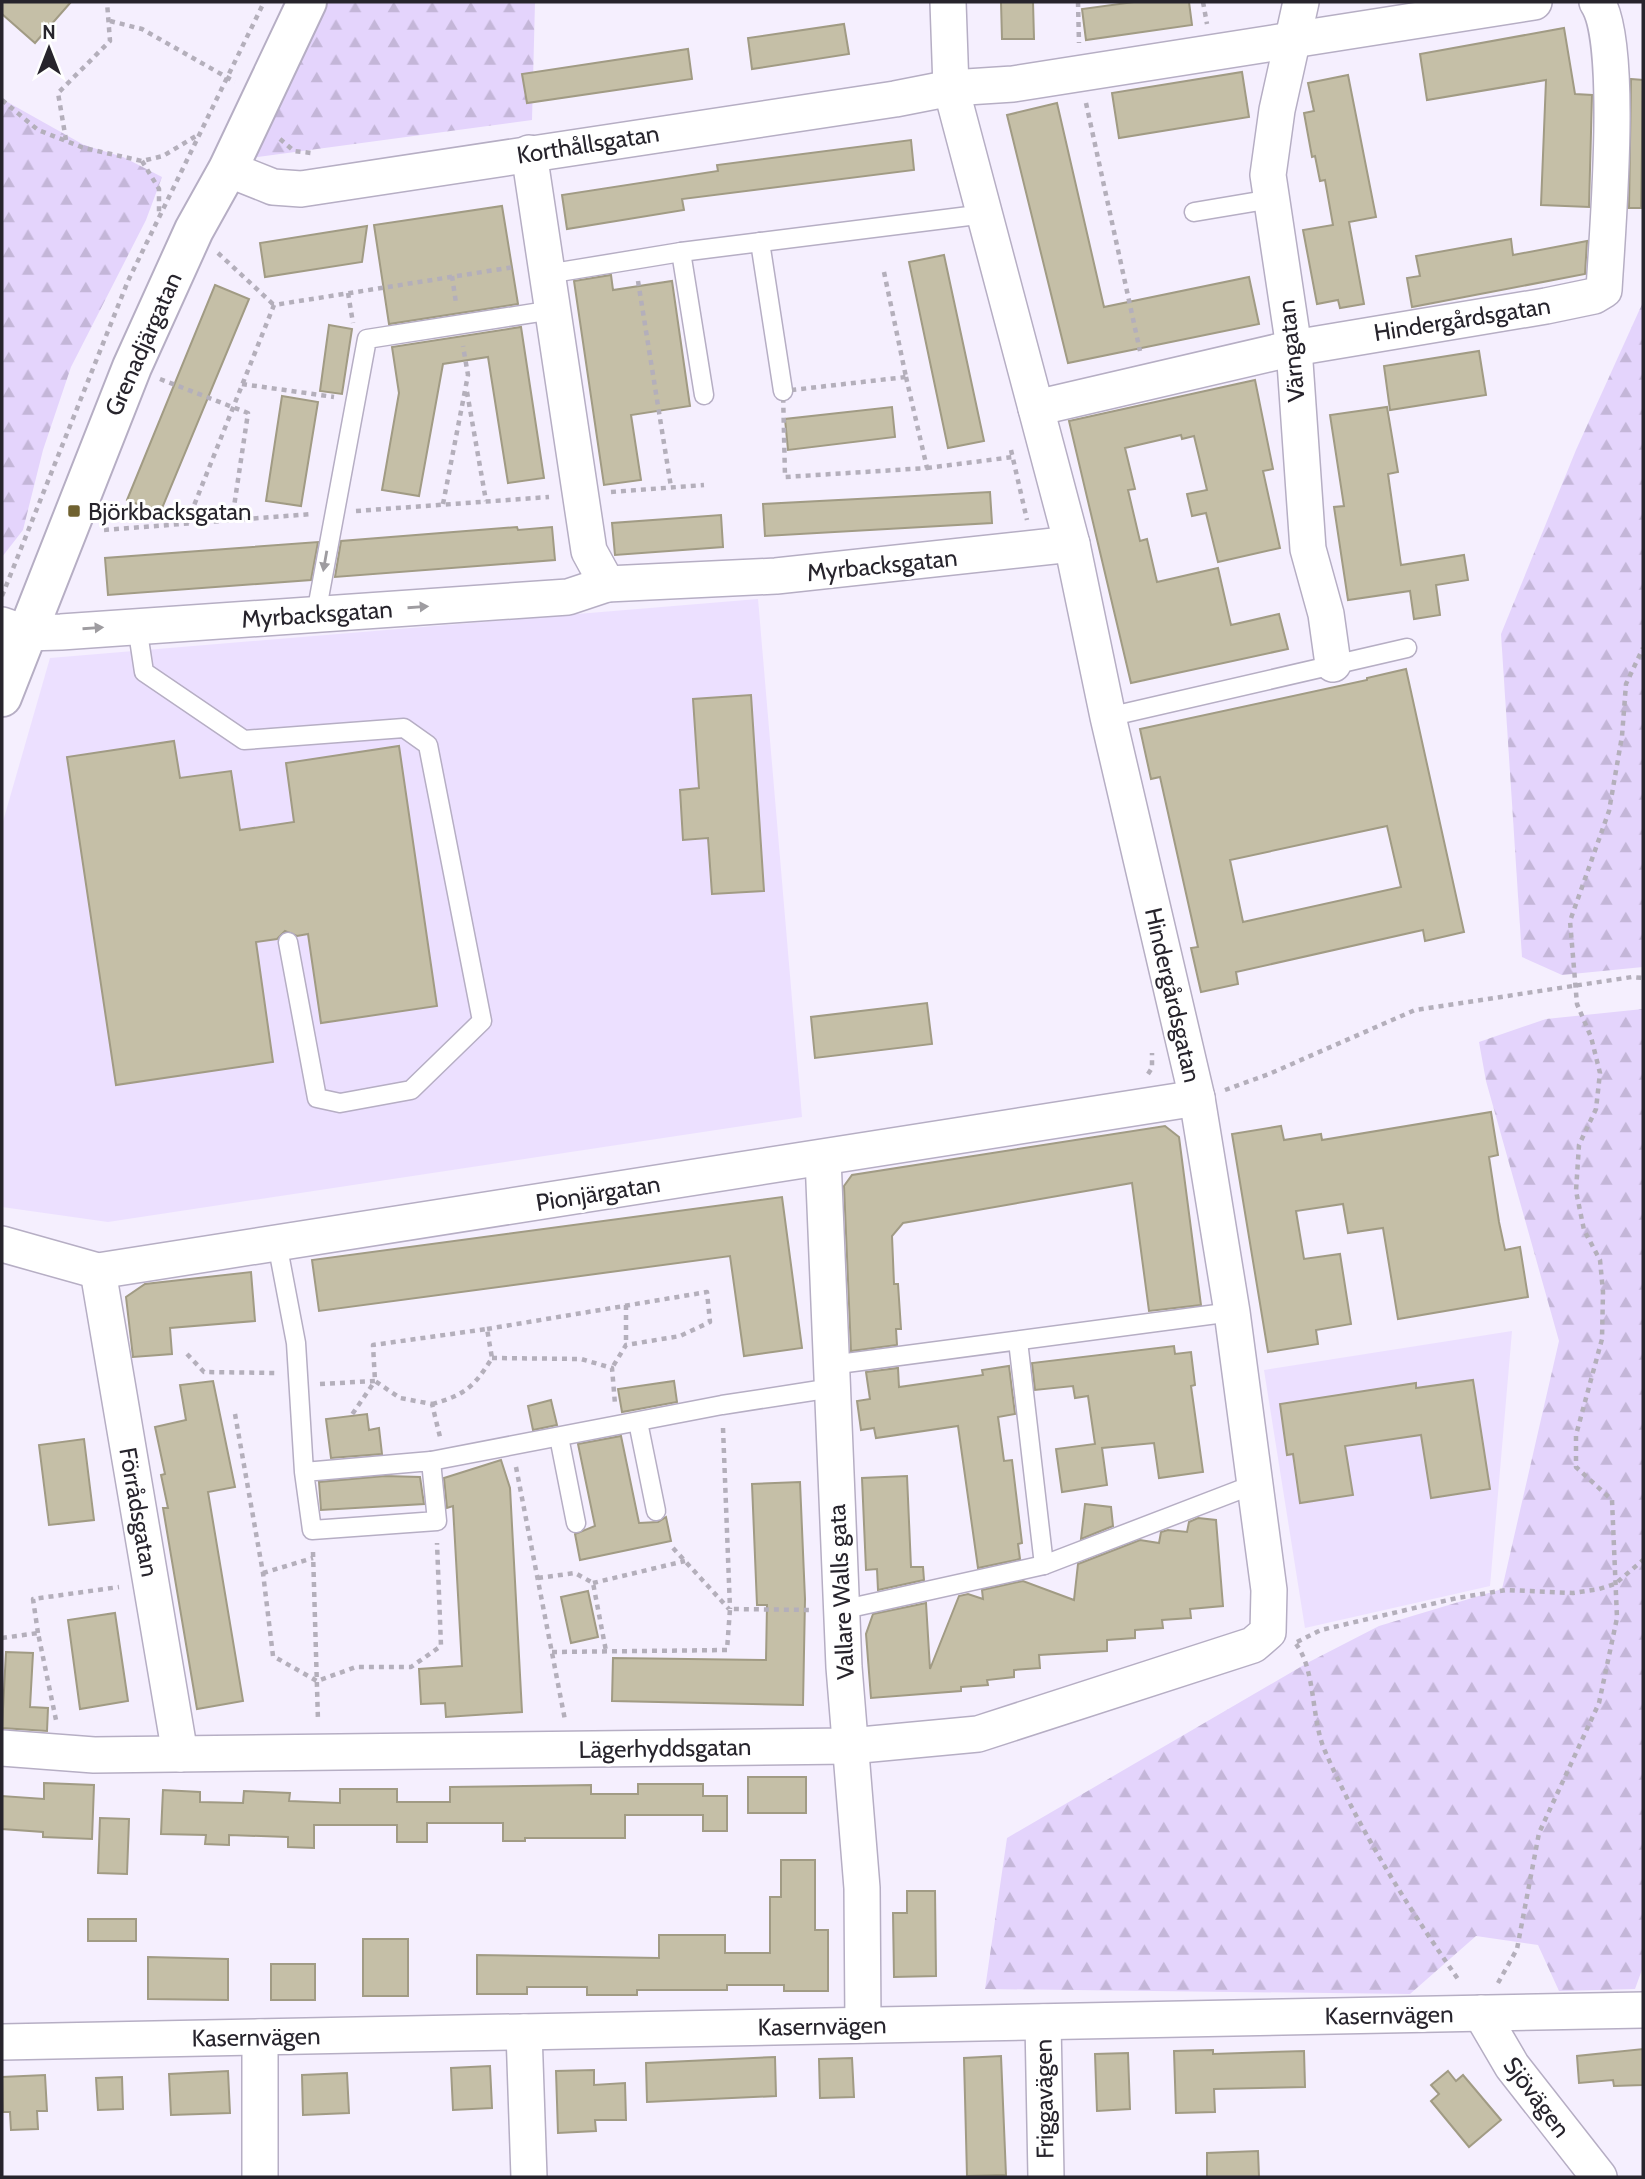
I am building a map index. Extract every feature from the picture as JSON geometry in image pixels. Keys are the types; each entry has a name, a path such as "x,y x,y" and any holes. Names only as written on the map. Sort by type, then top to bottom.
{"street":[{"name":"Grenadjärgatan","path":"2,697 13,629 65,533 132,367 194,230 228,169 307,2"},
{"name":"Hindergårdsgatan","path":"948,2 951,88 1072,544 1108,716 1197,1098 1232,1312 1269,1590 1281,1637"},
{"name":"Värngatan","path":"1301,2 1277,110 1268,175 1294,348 1307,549 1325,614 1333,664"},
{"path":"951,88 1013,84 1528,2"},
{"name":"Hindergårdsgatan","path":"1036,408 1294,348 1546,306 1594,296 1604,290 1612,152 1608,36 1603,10 1597,2"},
{"name":"Korthållsgatan","path":"228,169 273,187 301,189 895,99 951,88"},
{"path":"529,153 589,551 607,584"},
{"name":"Myrbacksgatan","path":"13,629 137,626 568,597 607,584 776,576 1072,544"},
{"name":"Pionjärgatan","path":"2,1244 97,1271 1197,1098"},
{"name":"Vallare Walls gata","path":"823,1158 841,1610 862,1888 863,2025"},
{"name":"Förrådsgatan","path":"97,1271 180,1754"},
{"name":"Lägerhyddsgatan","path":"2,1748 180,1754 850,1746 978,1734 1281,1637"},
{"name":"Kasernvägen","path":"2,2042 1643,2010"},
{"name":"Sjövägen","path":"1481,2013 1512,2066 1597,2177"},
{"name":"Friggavägen","path":"1043,2022 1046,2177"},
{"path":"524,2032 529,2177"},
{"path":"260,2037 260,2177"}],"lane":[{"path":"1194,212 1271,199"},
{"path":"546,268 635,260 985,214"},
{"path":"760,242 783,391"},
{"path":"681,252 704,396"},
{"path":"316,614 333,510 367,339 553,310"},
{"path":"137,626 144,672 244,740 404,728 428,745 482,1021 411,1090 340,1103 317,1098 288,942"},
{"path":"1108,716 1406,648"},
{"path":"277,1243 296,1343 304,1472 312,1530 437,1521 438,1460"},
{"path":"304,1472 438,1460 722,1405 831,1376 1018,1340 1232,1312"},
{"path":"1018,1340 1044,1566"},
{"path":"638,1422 656,1511"},
{"path":"559,1437 576,1523"},
{"path":"841,1610 1044,1566 1255,1484"}],"path":[{"path":"66,141 58,93 110,41 107,2"},
{"path":"1078,2 1079,74 1147,382"},
{"path":"110,21 142,29 226,78 284,105 277,127 283,144 294,152 322,151"},
{"path":"2,100 38,130 66,141 142,161 163,156 186,145 198,134"},
{"path":"142,161 159,189 159,213"},
{"path":"194,230 274,305"},
{"path":"635,260 671,487"},
{"path":"274,305 452,276 546,268"},
{"path":"884,272 927,468"},
{"path":"443,504 468,376 452,276"},
{"path":"187,523 274,305"},
{"path":"132,367 248,413 232,520"},
{"path":"906,377 783,391 785,477 927,468 1013,457"},
{"path":"242,384 355,400"},
{"path":"466,386 486,501"},
{"path":"65,533 333,510 704,485"},
{"path":"1281,1637 1305,1662 1323,1748 1335,1774 1417,1919 1481,2013 1517,1949 1539,1833 1599,1703 1617,1618 1612,1500 1576,1468 1576,1435 1602,1339 1603,1292 1600,1260 1584,1230 1576,1191 1579,1145 1596,1109 1600,1073 1574,986 1570,920 1609,811 1622,736 1626,684 1643,648"},
{"path":"1197,1098 1263,1077 1415,1010 1643,978"},
{"path":"351,1416 375,1381 373,1345 707,1292 710,1322 680,1336 626,1345"},
{"path":"617,1426 612,1368 626,1345 626,1305"},
{"path":"187,1354 204,1372 375,1381 400,1398 432,1404 456,1398 476,1384 492,1358 487,1329"},
{"path":"492,1358 581,1359 612,1368"},
{"path":"432,1404 438,1460"},
{"path":"552,1652 727,1650 730,1609 722,1405"},
{"path":"234,1414 274,1656 317,1681 356,1667 411,1667 441,1646 437,1521"},
{"path":"512,1446 570,1749"},
{"path":"312,1530 319,1752"},
{"path":"673,1548 730,1609 841,1610"},
{"path":"262,1573 313,1558"},
{"path":"1281,1637 1457,1598 1506,1590 1573,1593 1615,1584 1643,1560"},
{"path":"538,1578 575,1573 593,1583 685,1561"},
{"path":"62,1752 33,1599 151,1583"},
{"path":"593,1583 606,1651"},
{"path":"2,1638 38,1633"}],"shaded area":[{"path":"758,599 802,1117 108,1222 2,1207 2,825 50,658"},
{"path":"1512,1331 1490,1586 1305,1628 1264,1370"}],"green space":[{"path":"318,2 535,2 532,120 243,159"},
{"path":"2,99 84,145 123,157 162,177 146,220 71,367 43,450 23,530 2,557"},
{"path":"1643,302 1643,967 1562,975 1522,957 1501,634 1576,450"},
{"path":"1643,1009 1643,1967 1635,1989 1559,1991 1538,1945 1476,1936 1410,1994 985,1989 1007,1838 1309,1662 1379,1626 1502,1589 1559,1341 1486,1081 1479,1042 1546,1019"}],"building":[{"path":"2,2 71,2 35,43 2,14"},
{"path":"1001,2 1033,2 1034,39 1002,39"},
{"path":"1134,2 1189,2 1192,25 1086,40 1082,9"},
{"path":"844,24 849,54 752,69 748,38"},
{"path":"1564,28 1575,94 1592,95 1589,207 1541,205 1546,80 1427,100 1420,54"},
{"path":"688,49 692,79 527,103 522,74"},
{"path":"1242,72 1249,117 1119,138 1112,93"},
{"path":"1348,75 1376,217 1349,222 1364,304 1340,308 1338,300 1317,304 1303,230 1333,225 1325,180 1320,181 1315,156 1312,157 1304,113 1314,111 1308,83"},
{"path":"1631,79 1643,80 1641,208 1629,208"},
{"path":"1057,103 1104,307 1249,277 1259,324 1068,363 1007,115"},
{"path":"911,140 914,170 682,199 684,210 567,229 562,195 718,171 717,165"},
{"path":"502,206 518,304 389,324 374,225"},
{"path":"367,226 362,262 265,277 260,243"},
{"path":"1511,239 1513,255 1587,241 1585,274 1412,307 1407,278 1420,276 1416,256"},
{"path":"944,255 984,441 948,448 909,262"},
{"path":"611,275 613,290 672,281 690,406 631,415 641,480 604,485 574,281"},
{"path":"215,285 249,299 160,513 127,500"},
{"path":"329,325 352,329 342,394 320,391"},
{"path":"521,327 544,478 508,483 488,357 443,364 419,496 382,490 399,393 392,347"},
{"path":"1479,351 1486,395 1390,410 1384,366"},
{"path":"1255,380 1273,469 1263,471 1280,548 1218,562 1206,513 1192,516 1187,494 1207,490 1194,436 1182,439 1181,435 1125,448 1135,489 1128,490 1140,541 1147,539 1157,582 1218,568 1231,625 1279,614 1288,649 1131,683 1069,421"},
{"path":"282,396 318,402 301,506 266,501"},
{"path":"892,407 895,437 788,450 785,419"},
{"path":"1387,407 1398,472 1388,474 1401,565 1464,555 1468,580 1436,585 1440,615 1414,619 1410,591 1348,600 1334,507 1344,506 1330,415"},
{"path":"990,492 992,523 765,536 763,504"},
{"path":"721,515 723,547 615,555 612,523"},
{"path":"517,527 518,530 552,527 555,560 335,577 341,541"},
{"path":"318,542 311,580 108,595 105,558"},
{"path":"1406,669 1464,932 1425,941 1423,930 1236,972 1238,984 1201,992 1191,948 1198,947 1160,777 1151,779 1140,729","holes":["1387,826 1401,887 1243,922 1230,860"]},
{"path":"751,695 764,891 712,894 708,838 683,840 680,790 699,788 693,699"},
{"path":"174,741 180,778 231,771 240,830 294,822 286,763 399,746 437,1006 321,1023 308,934 297,936 285,931 277,939 256,942 273,1062 116,1085 67,757"},
{"path":"927,1003 932,1044 815,1058 811,1017"},
{"path":"1491,1112 1498,1155 1489,1157 1499,1222 1505,1250 1520,1247 1528,1297 1398,1319 1383,1228 1348,1233 1343,1204 1296,1211 1304,1259 1340,1254 1351,1324 1316,1330 1318,1344 1268,1352 1232,1134 1281,1126 1284,1140 1321,1134 1322,1140"},
{"path":"1165,1126 1179,1137 1201,1305 1149,1311 1132,1183 903,1223 892,1236 894,1284 898,1284 901,1329 896,1329 897,1345 851,1351 844,1186 852,1175"},
{"path":"782,1197 802,1348 744,1356 730,1256 319,1311 312,1260"},
{"path":"251,1272 255,1321 170,1328 172,1354 133,1357 126,1297 145,1284"},
{"path":"1174,1346 1175,1354 1191,1352 1195,1385 1191,1386 1203,1472 1159,1478 1154,1443 1102,1448 1107,1485 1062,1492 1056,1449 1095,1444 1088,1396 1075,1398 1073,1386 1035,1390 1032,1363"},
{"path":"1009,1366 1015,1414 998,1417 1004,1461 1012,1460 1022,1543 1018,1544 1020,1559 978,1568 958,1426 876,1438 874,1428 861,1430 857,1401 870,1399 866,1372 898,1368 899,1387 983,1375 982,1370"},
{"path":"1473,1380 1490,1489 1431,1498 1421,1435 1345,1446 1353,1495 1300,1503 1293,1454 1287,1455 1280,1404 1416,1383 1416,1388"},
{"path":"213,1381 235,1487 208,1492 243,1701 197,1709 163,1508 168,1508 161,1475 165,1474 155,1427 186,1420 180,1385"},
{"path":"674,1381 677,1402 622,1412 618,1389"},
{"path":"551,1400 557,1425 533,1430 528,1406"},
{"path":"367,1414 369,1430 379,1428 382,1454 331,1458 326,1419"},
{"path":"621,1436 639,1523 658,1522 666,1517 671,1541 580,1560 575,1534 595,1526 578,1444"},
{"path":"84,1439 94,1520 49,1525 39,1445"},
{"path":"501,1460 510,1488 522,1712 446,1717 445,1703 421,1704 419,1669 462,1666 453,1506 447,1508 444,1478"},
{"path":"385,1476 420,1477 424,1504 321,1510 319,1482"},
{"path":"907,1476 911,1567 923,1567 924,1580 878,1590 877,1569 866,1570 862,1478"},
{"path":"800,1482 805,1599 803,1705 612,1701 613,1658 766,1660 767,1605 757,1605 752,1484"},
{"path":"1085,1504 1111,1507 1113,1526 1081,1539"},
{"path":"1198,1518 1216,1520 1223,1606 1190,1609 1191,1618 1162,1620 1163,1628 1135,1630 1135,1638 1107,1640 1107,1651 1039,1655 1040,1668 1014,1670 1014,1677 987,1680 988,1685 961,1687 961,1691 871,1698 866,1634 873,1614 926,1603 930,1669 959,1596 968,1594 983,1599 982,1590 1023,1581 1074,1600 1078,1564 1140,1540 1159,1543 1161,1532 1187,1532 1189,1522"},
{"path":"588,1591 598,1637 571,1643 561,1597"},
{"path":"115,1613 128,1701 80,1709 68,1620"},
{"path":"6,1652 33,1653 30,1707 48,1708 47,1731 2,1728"},
{"path":"748,1777 806,1777 806,1813 748,1813"},
{"path":"44,1783 94,1785 92,1839 43,1837 43,1832 2,1829 2,1796 44,1799"},
{"path":"638,1784 703,1784 703,1796 727,1796 727,1831 703,1831 703,1815 625,1815 625,1838 525,1838 525,1841 503,1841 503,1823 427,1823 427,1842 397,1842 397,1825 314,1825 314,1848 288,1847 288,1837 229,1835 229,1845 205,1844 206,1835 161,1834 163,1790 200,1792 200,1802 243,1803 244,1791 290,1793 289,1801 340,1803 340,1789 397,1789 397,1802 450,1802 450,1787 591,1785 591,1794 638,1794"},
{"path":"100,1818 129,1819 127,1874 98,1873"},
{"path":"781,1860 815,1860 815,1930 828,1930 828,1991 784,1991 784,1985 727,1985 727,1990 637,1990 637,1995 587,1995 587,1987 527,1987 527,1994 477,1994 477,1955 659,1958 659,1935 725,1935 725,1953 770,1953 770,1897 781,1897"},
{"path":"907,1891 935,1891 936,1976 894,1977 893,1913 907,1913"},
{"path":"88,1919 136,1919 136,1941 88,1941"},
{"path":"363,1939 408,1939 408,1996 363,1996"},
{"path":"148,1957 228,1959 228,2000 148,1999"},
{"path":"271,1964 315,1964 315,2000 271,2000"},
{"path":"1643,2049 1643,2085 1614,2086 1613,2080 1579,2083 1577,2056"},
{"path":"1213,2050 1213,2054 1304,2051 1305,2087 1214,2089 1215,2112 1176,2113 1174,2051"},
{"path":"1128,2053 1130,2109 1097,2111 1095,2054"},
{"path":"1001,2056 1006,2175 967,2176 964,2058"},
{"path":"775,2057 776,2096 647,2102 646,2063"},
{"path":"852,2058 854,2097 820,2098 819,2059"},
{"path":"490,2066 492,2108 453,2110 451,2068"},
{"path":"594,2070 594,2085 625,2083 626,2120 595,2120 596,2131 558,2133 556,2071"},
{"path":"228,2071 230,2113 171,2115 169,2074"},
{"path":"1448,2071 1456,2081 1463,2075 1501,2120 1469,2147 1431,2101 1439,2094 1431,2085"},
{"path":"347,2073 349,2113 303,2115 302,2075"},
{"path":"45,2075 47,2111 37,2111 38,2129 11,2130 10,2112 3,2112 2,2077"},
{"path":"122,2077 123,2109 98,2110 96,2078"},
{"path":"1258,2151 1259,2177 1207,2177 1207,2153"}],"place":[{"name":"Björkbacksgatan","path":"74,511"}]}
